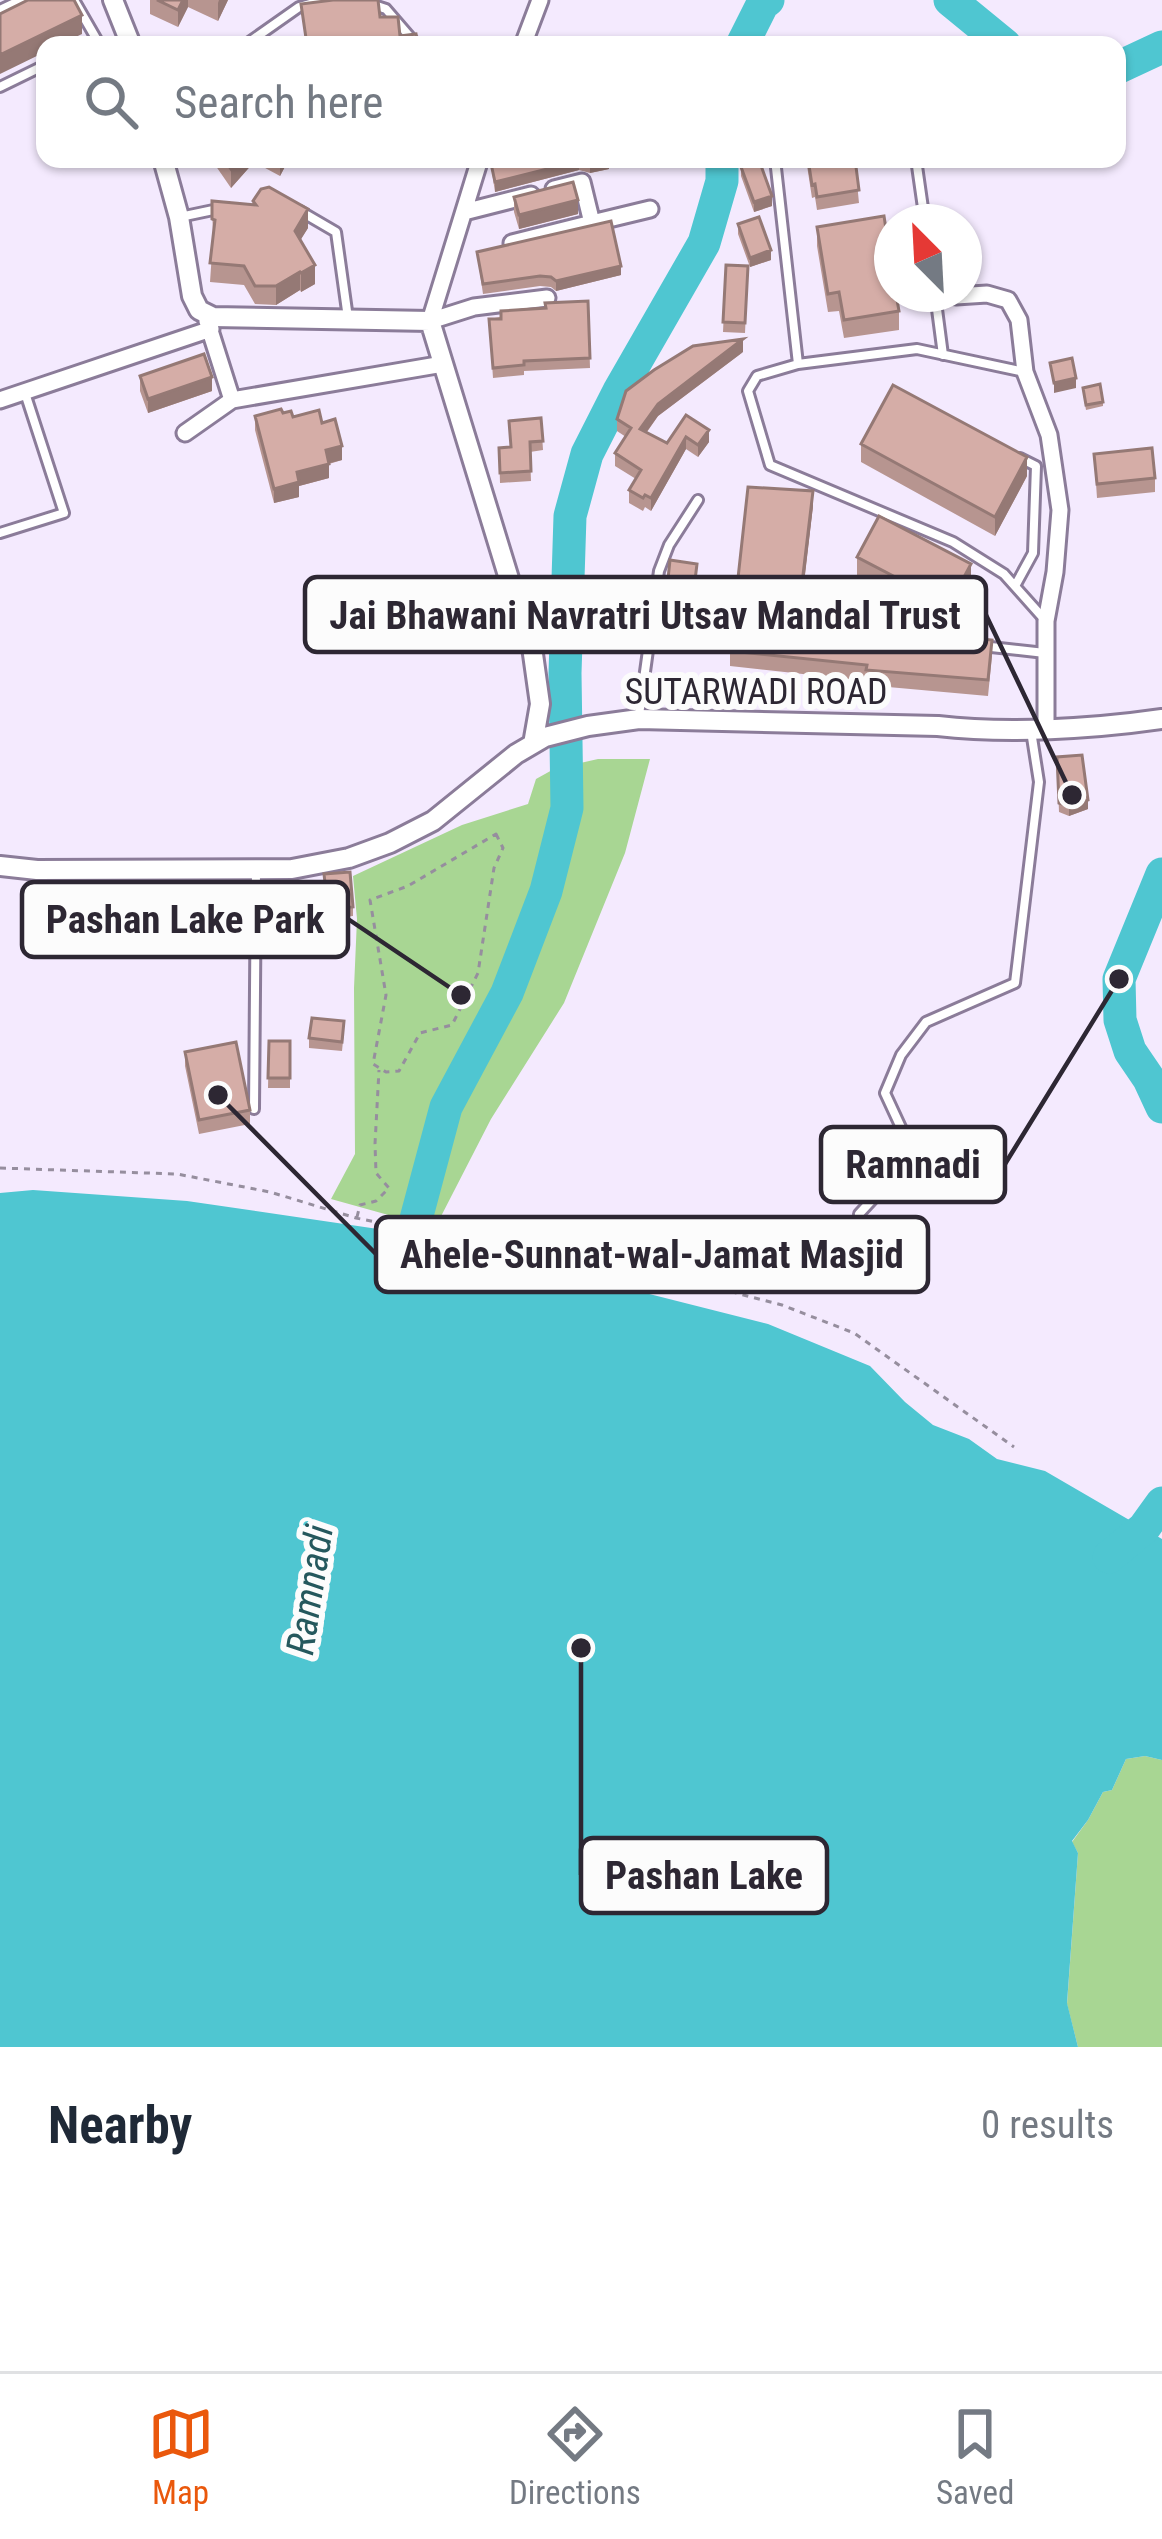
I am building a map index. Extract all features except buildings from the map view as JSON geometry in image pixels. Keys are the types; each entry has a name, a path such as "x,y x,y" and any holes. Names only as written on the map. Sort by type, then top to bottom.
{"street":[{"path":"113,0 127,36"},
{"path":"526,36 540,0"},
{"path":"165,168 192,296 208,321 232,400"},
{"path":"477,168 430,321 532,647 540,704 539,740"},
{"path":"464,212 582,182 592,223"},
{"path":"512,243 650,209"},
{"path":"982,294 1008,300 1019,320 1025,372 1049,435 1060,510 1038,728"},
{"path":"0,400 213,317 430,321 474,308 547,298"},
{"path":"185,433 232,400 443,364"},
{"name":"SUTARWADI ROAD","path":"0,866 37,870 292,869 349,858 433,820 539,740 639,718 968,730 1162,719"}],"lane":[{"path":"0,10 21,0"},
{"path":"74,0 95,36"},
{"path":"258,36 299,7 325,0"},
{"path":"359,0 386,9 409,36"},
{"path":"0,87 36,69"},
{"path":"776,168 798,364"},
{"path":"917,168 922,204"},
{"path":"178,218 236,205"},
{"path":"295,208 336,232 348,320"},
{"path":"938,312 944,355"},
{"path":"1025,372 916,349 798,364 757,376 748,391 770,465 953,542 1004,574 1046,621"},
{"path":"0,533 64,513 24,392"},
{"path":"1003,450 1036,466 1033,553 1015,586"},
{"path":"639,718 659,571 698,500"},
{"path":"974,646 1046,653"},
{"path":"859,1214 910,1159 884,1093 901,1055 926,1022 1015,983 1039,782 1038,728"},
{"path":"254,1109 256,869"}],"path":[{"path":"496,834 503,848 494,868 478,973 452,1025 420,1033 399,1071 379,1068 373,1064 386,994 370,900 408,886 496,834"},
{"path":"356,1218 360,1205 376,1201 389,1188 376,1172 379,1068"},
{"path":"0,1168 177,1174 270,1192 398,1227 644,1269 782,1305 854,1333 1014,1447"}],"green space":[{"path":"598,759 650,759 625,853 564,1003 491,1119 435,1228 331,1199 355,1154 357,919 353,876 462,825 528,804 536,779 554,769"},
{"path":"1126,1759 1162,1760 1162,2047 1078,2047 1067,2004 1078,1853 1072,1842 1103,1792 1112,1790"}],"water":[{"path":"33,1190 187,1201 412,1234 768,1324 870,1366 933,1425 969,1439 997,1459 1045,1471 1162,1539 1162,1760 1126,1759 1112,1790 1103,1792 1072,1841 1078,1853 1067,2003 1078,2047 0,2047 0,1193"}],"waterway":[{"name":"Ramnadi","path":"746,36 768,0"},
{"name":"Ramnadi","path":"950,0 994,36"},
{"name":"Ramnadi","path":"1126,64 1162,47"},
{"name":"Ramnadi","path":"405,1277 446,1107 507,993 546,891 567,808 570,516 587,454 704,243 722,168"},
{"name":"Ramnadi","path":"1162,874 1119,979 1120,1020 1130,1051 1162,1107"},
{"name":"Ramnadi","path":"1109,1557 1144,1528 1162,1503"}],"place":[{"name":"Jai Bhawani Navratri Utsav Mandal Trust","path":"1072,795"},
{"name":"Ramnadi","path":"1119,979"},
{"name":"Pashan Lake Park","path":"461,995"},
{"name":"Ahele-Sunnat-wal-Jamat Masjid","path":"218,1095"},
{"name":"Pashan Lake","path":"581,1648"}]}
